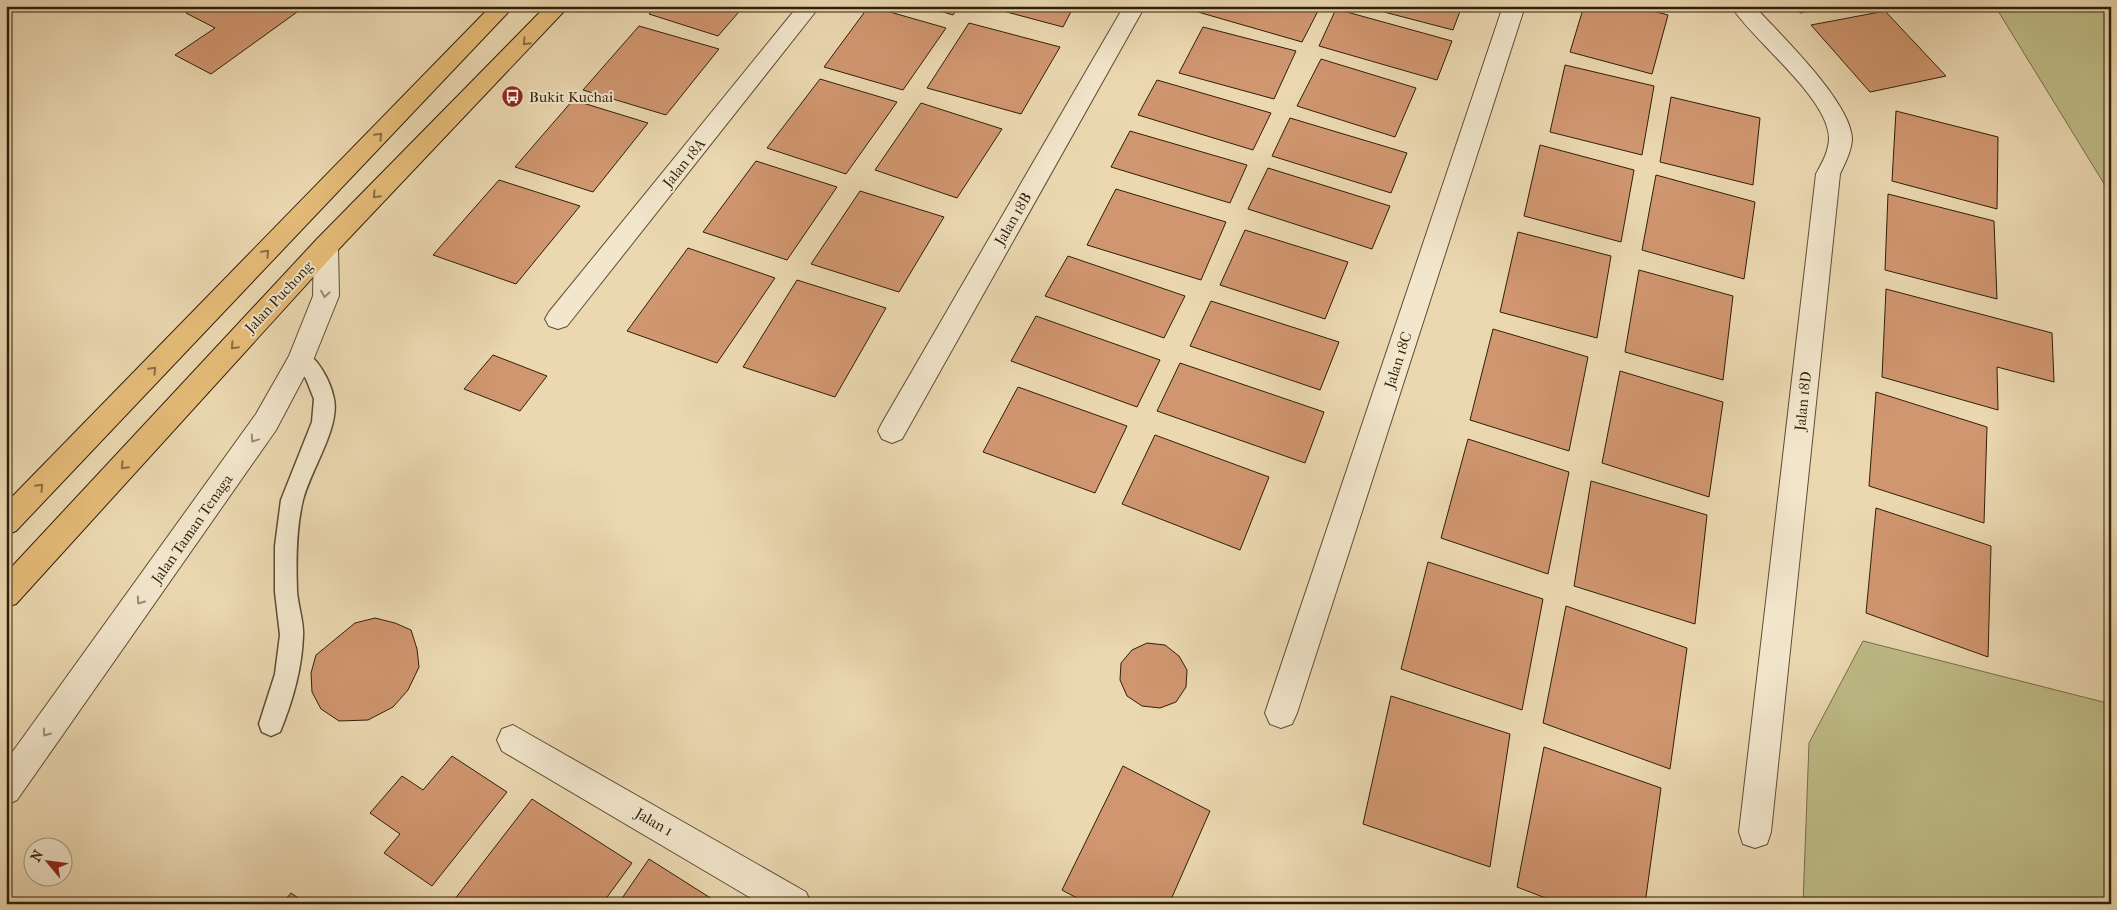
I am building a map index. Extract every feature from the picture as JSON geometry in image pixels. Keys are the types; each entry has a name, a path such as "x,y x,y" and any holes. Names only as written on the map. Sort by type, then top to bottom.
{"main road":[{"path":"6,522 504,6"},
{"name":"Jalan Puchong","path":"6,594 326,246 559,6"}],"street":[{"name":"Jalan 18A","path":"558,319 810,6"},
{"name":"Jalan 18B","path":"892,432 1135,6"},
{"name":"Jalan 18C","path":"1281,713 1514,6"},
{"name":"Jalan 18D","path":"1742,6 1795,64 1823,100 1840,131 1838,151 1828,174 1755,832"},
{"name":"Jalan Taman Tenaga","path":"6,789 266,422 301,358 326,296 326,246"},
{"name":"Jalan 1","path":"513,740 794,904"}],"lane":[{"path":"271,724 287,674 292,635 286,592 286,546 292,500 322,422 323,414 324,399 314,374 301,358"}],"shaded area":[{"path":"1995,6 2111,6 2111,195"},
{"path":"1863,641 2111,704 2111,904 1803,904 1809,743"}],"building":[{"path":"195,6 304,7 211,74 175,55 215,28 186,13"},
{"path":"656,6 744,6 718,36 649,14"},
{"path":"869,6 946,28 903,90 824,67"},
{"path":"924,6 959,6 953,15"},
{"path":"984,6 1074,6 1063,27"},
{"path":"1194,6 1309,6 1319,9 1302,42 1191,10"},
{"path":"1361,6 1462,6 1453,30"},
{"path":"1584,6 1634,6 1668,15 1652,74 1570,52"},
{"path":"1794,6 1836,6 1800,13"},
{"path":"1336,9 1452,41 1437,80 1319,46"},
{"path":"1885,11 1946,76 1870,92 1811,25"},
{"path":"969,23 1060,47 1021,114 927,88"},
{"path":"639,26 719,49 666,115 583,90"},
{"path":"1203,27 1296,51 1274,99 1179,73"},
{"path":"1321,59 1416,88 1395,137 1297,106"},
{"path":"1565,65 1654,86 1642,155 1550,132"},
{"path":"820,79 897,102 846,174 767,148"},
{"path":"1157,80 1271,113 1253,150 1138,115"},
{"path":"1671,97 1760,118 1753,185 1660,162"},
{"path":"573,100 648,123 593,192 515,167"},
{"path":"921,103 1002,129 957,198 875,170"},
{"path":"1896,111 1998,137 1997,209 1892,181"},
{"path":"1290,118 1407,153 1391,193 1272,156"},
{"path":"1130,131 1247,165 1230,203 1111,167"},
{"path":"1540,145 1634,170 1621,242 1524,216"},
{"path":"756,161 837,187 787,260 703,232"},
{"path":"1268,168 1390,206 1372,249 1248,209"},
{"path":"1656,175 1755,202 1744,279 1642,250"},
{"path":"499,180 580,206 516,284 433,255"},
{"path":"1116,189 1226,222 1201,280 1087,245"},
{"path":"860,191 944,217 899,292 811,264"},
{"path":"1888,194 1994,221 1997,299 1885,270"},
{"path":"1245,230 1348,262 1325,319 1220,285"},
{"path":"1518,232 1611,256 1597,338 1500,312"},
{"path":"688,248 775,278 717,363 627,331"},
{"path":"1068,256 1185,296 1164,338 1045,296"},
{"path":"1639,270 1733,296 1723,380 1625,352"},
{"path":"797,280 886,308 835,397 743,367"},
{"path":"1886,289 2052,333 2054,382 1997,367 1998,410 1882,377"},
{"path":"1211,301 1339,342 1320,390 1190,346"},
{"path":"1036,316 1160,360 1137,407 1011,361"},
{"path":"1493,329 1588,357 1569,451 1470,420"},
{"path":"493,355 547,376 520,411 464,389"},
{"path":"1180,363 1324,412 1305,463 1157,411"},
{"path":"1620,371 1723,402 1709,497 1602,463"},
{"path":"1018,387 1127,426 1095,493 983,452"},
{"path":"1876,392 1987,427 1984,523 1869,486"},
{"path":"1155,435 1269,477 1240,550 1122,504"},
{"path":"1468,439 1569,472 1548,574 1441,538"},
{"path":"1591,481 1707,515 1695,624 1574,586"},
{"path":"1876,508 1991,546 1988,657 1866,613"},
{"path":"1428,562 1543,599 1522,710 1401,669"},
{"path":"1566,606 1687,648 1670,769 1543,723"},
{"path":"375,618 395,623 411,630 417,649 419,667 408,690 393,707 368,720 339,721 321,709 312,692 311,673 316,655 355,623"},
{"path":"1147,643 1165,645 1179,656 1187,670 1186,687 1176,702 1160,708 1142,706 1127,696 1120,680 1121,663 1132,650"},
{"path":"1391,696 1510,734 1490,867 1363,824"},
{"path":"1544,747 1661,788 1645,904 1561,904 1517,887"},
{"path":"452,756 507,792 432,886 384,853 400,834 370,813 402,776 423,790"},
{"path":"1123,766 1210,811 1169,904 1088,904 1062,890"},
{"path":"532,799 632,863 602,904 451,904"},
{"path":"649,859 720,904 618,904"},
{"path":"291,893 307,904 282,904"}],"place":[{"name":"Bukit Kuchai","path":"513,97"}]}
